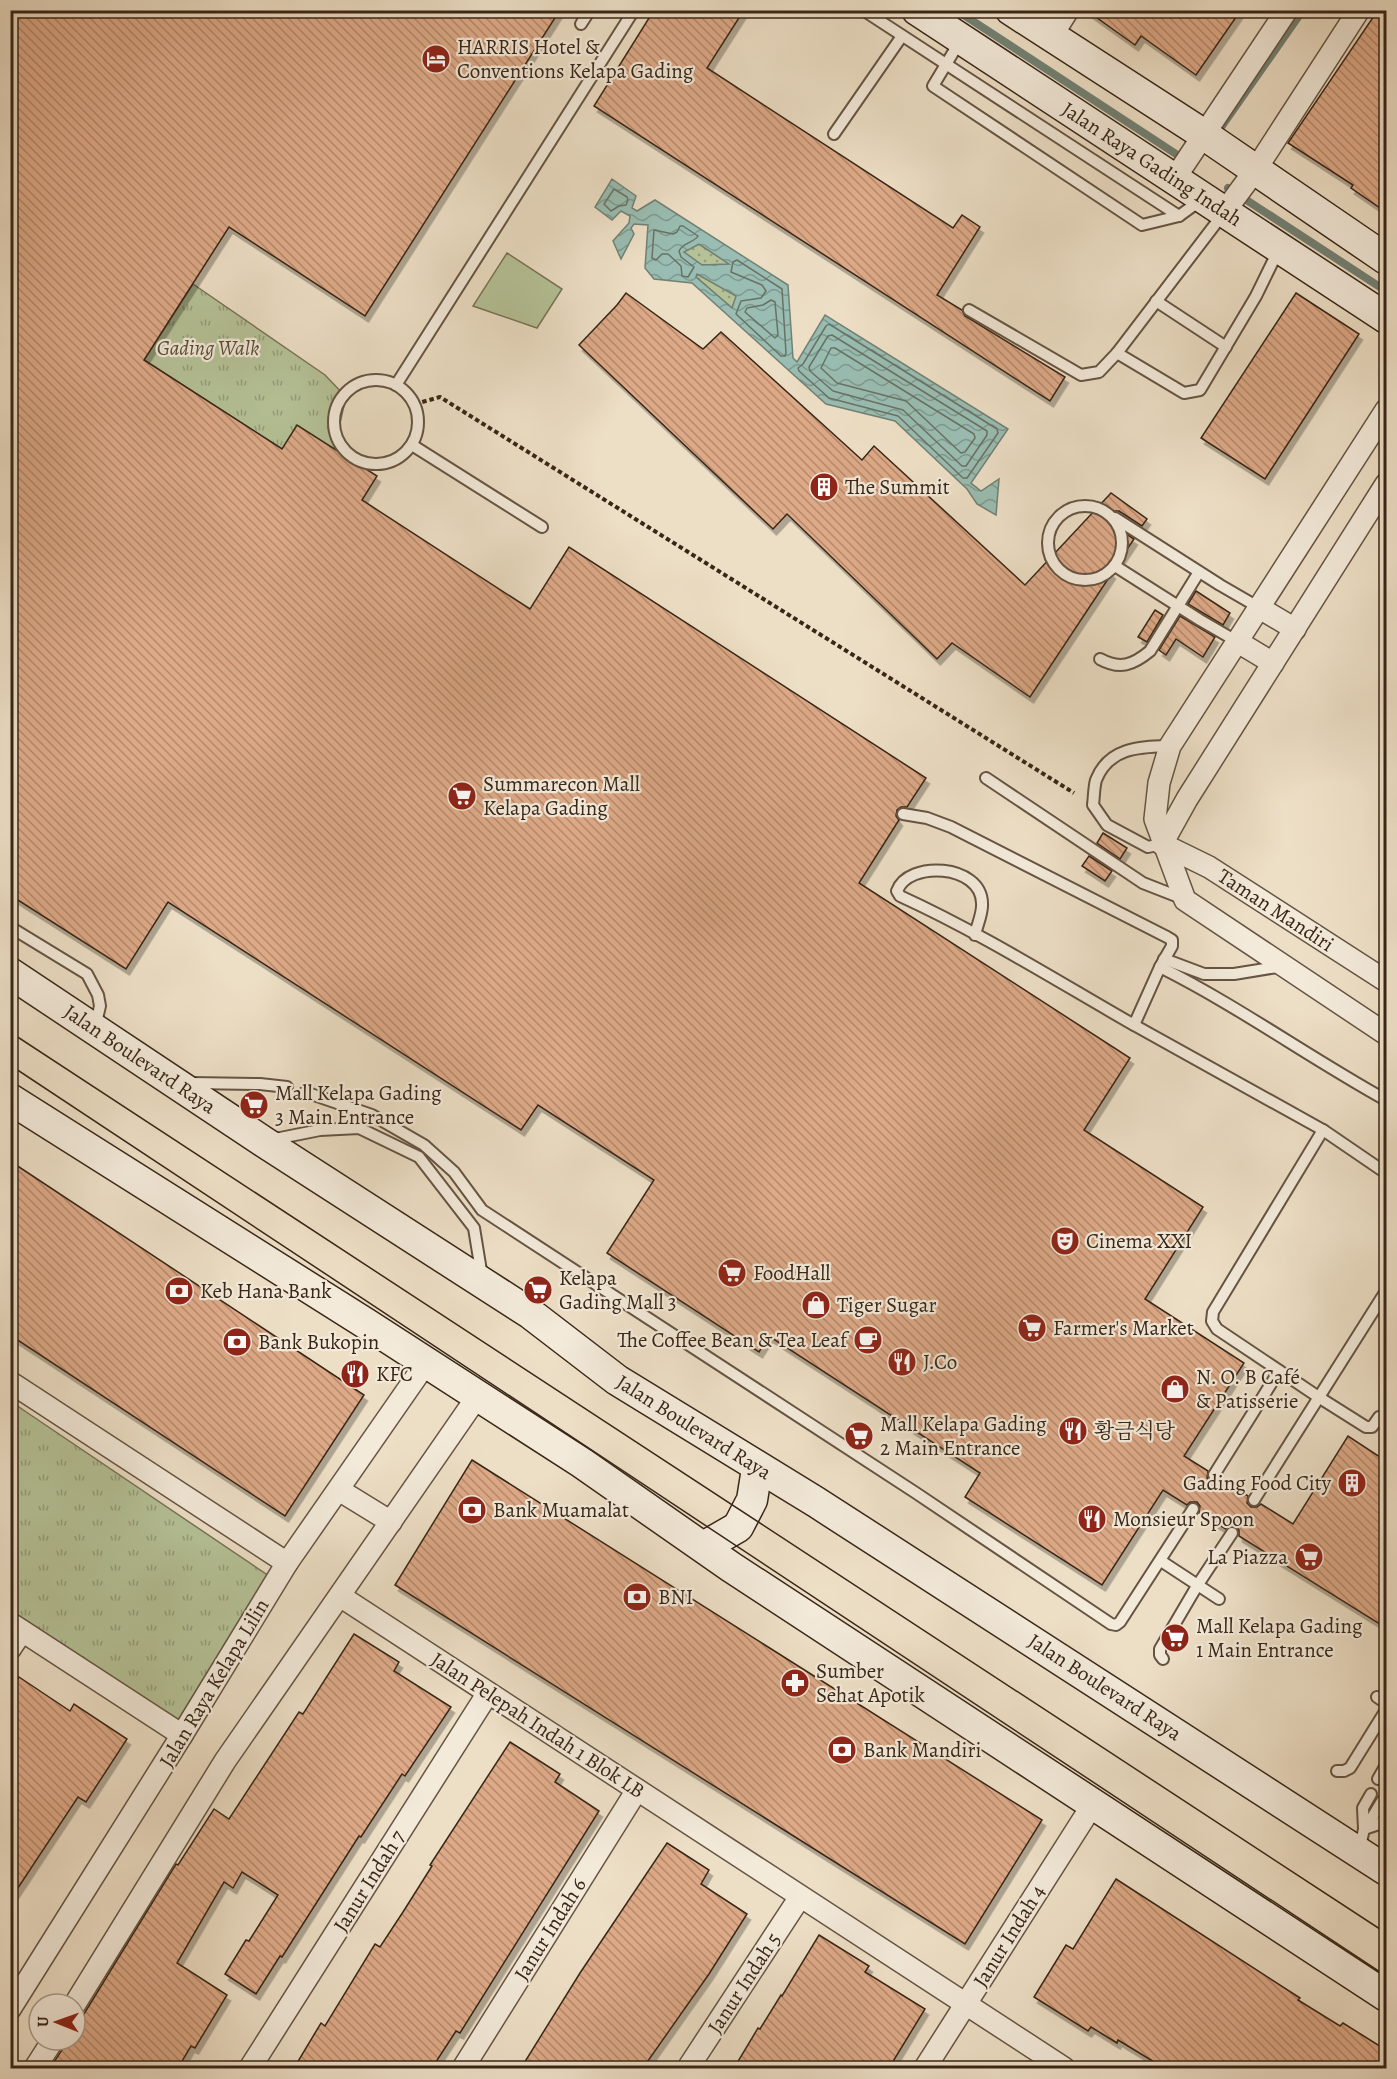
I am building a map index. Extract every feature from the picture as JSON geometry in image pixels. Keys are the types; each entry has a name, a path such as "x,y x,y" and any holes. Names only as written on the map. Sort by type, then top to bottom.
{"main road":[{"name":"Jalan Raya Gading Indah","path":"917,10 954,52 1219,205 1279,249 1386,318"},
{"path":"1011,10 1203,134 1252,174 1386,259"},
{"name":"Jalan Boulevard Raya","path":"10,973 264,1142 531,1314 617,1380 790,1487 1378,1864"},
{"path":"10,1099 582,1463 731,1567 1386,1996"},
{"path":"617,1380 624,1395 636,1405 756,1475 790,1487"},
{"path":"582,1463 597,1461 607,1463 672,1507 712,1542 731,1567"},
{"path":"712,1542 738,1527 752,1500 756,1475"}],"street":[{"path":"1051,37 1068,10"},
{"path":"1174,178 1287,10"},
{"path":"1219,205 1252,174 1359,10"},
{"path":"1185,900 1162,844 1155,819 1159,783 1170,746 1386,410"},
{"path":"1162,844 1187,799 1386,484"},
{"path":"1258,607 1295,629"},
{"path":"1238,642 1273,663"},
{"name":"Taman Mandiri","path":"1162,844 1209,867 1386,981"},
{"name":"Taman Mandiri","path":"1185,900 1386,1034"},
{"name":"Jalan Raya Kelapa Lilin","path":"10,2009 287,1563 426,1362"},
{"path":"10,1382 287,1563"},
{"path":"82,1992 225,1761 477,1397"},
{"path":"339,1490 391,1522"},
{"name":"Jalan Pelepah Indah 1 Blok LB","path":"340,1596 1064,2068"},
{"path":"10,1649 16,1627 182,1735"},
{"name":"Janur Indah 7","path":"250,2068 488,1693"},
{"name":"Janur Indah 6","path":"463,2068 637,1790"},
{"name":"Janur Indah 4","path":"926,2068 1093,1804"},
{"name":"Janur Indah 5","path":"688,2068 800,1897"},
{"path":"35,2068 45,2052"}],"lane":[{"path":"581,24 590,10"},
{"path":"396,385 634,10"},
{"path":"863,10 902,36 954,52 1179,216"},
{"path":"834,134 902,36"},
{"path":"954,52 933,86 1142,225 1219,205"},
{"path":"969,310 1081,375 1100,372 1156,301 1219,205"},
{"path":"1117,353 1184,393 1200,390 1256,296 1279,249"},
{"path":"1156,301 1226,347"},
{"path":"369,380 383,380 407,393 415,404 418,418 417,432 412,445 390,462 377,464 363,462 346,450 335,433 334,419 337,405 345,393 356,384 369,380"},
{"path":"412,445 542,527"},
{"path":"1107,513 1119,528 1122,547 1115,566 1099,577 1080,580 1062,573 1050,558 1048,538 1054,520 1070,508 1089,506 1107,513 1258,607"},
{"path":"1115,566 1238,642"},
{"path":"1100,659 1110,665 1126,666 1139,660 1150,651 1199,572"},
{"path":"1162,844 1148,847 1107,825 1093,804 1096,780 1112,756 1140,747 1170,746"},
{"path":"986,778 1143,883 1185,900"},
{"path":"903,814 927,818 951,828 1172,940 1172,946 1134,1025"},
{"path":"975,935 982,902 978,889 971,880 954,872 939,869 916,874 899,885 897,891 900,896 934,912 1134,1025 1323,1130 1386,1173"},
{"path":"10,927 87,974 98,995 100,1006 94,1029"},
{"path":"1162,963 1204,974 1234,974 1283,966"},
{"path":"1162,963 1323,1064 1386,1100"},
{"path":"175,1082 287,1087"},
{"path":"305,1092 372,1115 424,1145 454,1172 482,1210 1111,1624 1116,1625 1120,1622 1193,1509"},
{"path":"264,1142 320,1130 359,1128 419,1157 474,1228 484,1284"},
{"path":"1323,1130 1213,1312 1212,1321 1217,1329 1279,1371 1370,1428 1380,1417 1386,1417"},
{"path":"474,1228 482,1210"},
{"path":"1254,1500 1386,1291"},
{"path":"1214,1475 1279,1371"},
{"path":"1163,1659 1160,1649 1232,1533"},
{"path":"1161,1561 1219,1599"},
{"path":"1337,1771 1350,1768 1386,1710"},
{"path":"1378,1779 1386,1765"},
{"path":"1371,1794 1363,1808 1364,1829 1361,1842 1363,1850 1378,1864"},
{"path":"1364,1829 1382,1801"},
{"path":"1364,1829 1379,1824 1386,1816"}],"path":[{"path":"415,404 440,397 1093,804"}],"green space":[{"path":"699,244 731,265 702,265 683,252"},
{"path":"507,253 562,289 537,328 473,306"},
{"path":"698,274 737,296 732,308 696,277"},
{"name":"Gading Walk","path":"193,284 325,375 346,397 334,449 282,449 144,360"},
{"path":"10,1401 272,1578 178,1731 11,1618"}],"water":[{"path":"612,179 636,196 632,208 637,211 655,200 788,285 793,358 797,362 825,315 1008,429 971,483 981,491 999,479 996,515 977,504 967,489 895,421 826,404 692,283 654,279 645,268 648,225 634,224 631,228 634,234 621,259 613,241 629,223 630,216 621,211 612,220 595,207","holes":["699,244 729,264 702,265 684,252","697,274 736,296 732,308 696,277"]}],"building":[{"name":"Summarecon Mall Kelapa Gading","path":"10,10 560,10 365,316 229,227 144,360 282,449 297,425 377,476 362,500 530,609 569,547 926,778 907,807 897,810 896,816 899,820 859,883 1130,1058 1084,1130 1203,1207 1145,1299 1244,1363 1184,1456 1208,1471 1207,1478 1211,1482 1221,1479 1248,1496 1247,1503 1251,1507 1261,1504 1293,1524 1348,1436 1386,1461 1386,1628 1239,1536 1236,1526 1229,1526 1226,1529 1199,1513 1200,1506 1197,1502 1190,1502 1187,1505 1163,1490 1102,1585 965,1497 980,1473 769,1336 759,1352 607,1253 654,1180 538,1105 521,1130 168,902 126,969 10,895"},
{"path":"654,10 744,10 707,68 953,228 962,215 980,227 937,295 962,310 965,316 1065,377 1050,401 594,106"},
{"path":"1086,10 1241,10 1196,75 1141,36 1135,45"},
{"path":"1378,10 1386,10 1386,212 1351,188 1353,185 1288,143"},
{"name":"The Summit","path":"626,293 703,349 721,332 862,460 874,446 1025,585 1111,493 1147,519 1142,526 1119,511 1109,514 1111,524 1134,539 1120,560 1115,559 1109,562 1108,569 1112,573 1030,697 952,643 937,659 787,514 773,529 579,345"},
{"path":"1296,293 1359,334 1265,479 1201,438"},
{"path":"1196,591 1230,613 1223,625 1188,604"},
{"path":"1155,610 1163,615 1147,642 1138,637"},
{"path":"1180,616 1215,637 1203,657 1176,639 1166,655 1159,650"},
{"path":"1103,833 1127,848 1120,859 1097,843"},
{"path":"1089,856 1112,871 1105,881 1082,866"},
{"path":"10,1161 364,1395 285,1516 10,1335"},
{"path":"472,1460 1042,1820 965,1944 395,1585"},
{"path":"354,1634 399,1662 394,1671 451,1707 405,1776 402,1774 361,1837 359,1836 256,1994 225,1974 278,1895 242,1872 233,1888 224,1882 177,1963 227,1995 195,2048 191,2046 178,2068 50,2068 61,2052 87,2052 87,2009 176,1864 178,1865 214,1809 229,1819 299,1712 303,1714"},
{"path":"19,1677 70,1711 74,1704 127,1739 86,1802 78,1797 10,1900 10,1690"},
{"path":"510,1742 560,1774 555,1782 599,1811 460,2033 456,2031 432,2068 294,2068 321,2023 325,2026 375,1944 380,1947"},
{"path":"667,1843 709,1870 701,1884 747,1914 709,1974 643,2068 521,2068 580,1973"},
{"path":"1116,1879 1300,1998 1298,2000 1340,2026 1343,2023 1386,2050 1386,2068 1164,2068 1118,2040 1117,2043 1091,2027 1088,2031 1034,1997 1066,1945 1073,1949"},
{"path":"819,1935 869,1966 865,1972 925,2009 889,2068 734,2068 758,2028 760,2029 782,1996"}],"waterway":[{"path":"956,10 1176,154"},
{"path":"1217,133 1303,10"},
{"path":"1228,188 1386,291"}],"tram line":[{"path":"10,1032 1386,1933"},
{"path":"10,1065 1386,1976"}],"place":[{"name":"HARRIS Hotel & Conventions Kelapa Gading","path":"436,59"},
{"name":"The Summit","path":"824,487"},
{"name":"Summarecon Mall Kelapa Gading","path":"462,796"},
{"name":"Mall Kelapa Gading 3 Main Entrance","path":"254,1105"},
{"name":"Cinema XXI","path":"1065,1241"},
{"name":"FoodHall","path":"732,1273"},
{"name":"Kelapa Gading Mall 3","path":"538,1290"},
{"name":"Keb Hana Bank","path":"179,1291"},
{"name":"Tiger Sugar","path":"816,1305"},
{"name":"Farmer's Market","path":"1032,1328"},
{"name":"The Coffee Bean & Tea Leaf","path":"868,1340"},
{"name":"Bank Bukopin","path":"237,1342"},
{"name":"J.Co","path":"902,1362"},
{"name":"KFC","path":"355,1374"},
{"name":"N. O. B Café & Patisserie","path":"1175,1389"},
{"name":"황금식당","path":"1073,1431"},
{"name":"Mall Kelapa Gading 2 Main Entrance","path":"859,1436"},
{"name":"Gading Food City","path":"1352,1483"},
{"name":"Bank Muamalat","path":"472,1510"},
{"name":"Monsieur Spoon","path":"1092,1519"},
{"name":"La Piazza","path":"1309,1557"},
{"name":"BNI","path":"637,1597"},
{"name":"Mall Kelapa Gading 1 Main Entrance","path":"1175,1638"},
{"name":"Sumber Sehat Apotik","path":"795,1683"},
{"name":"Bank Mandiri","path":"842,1750"}]}
